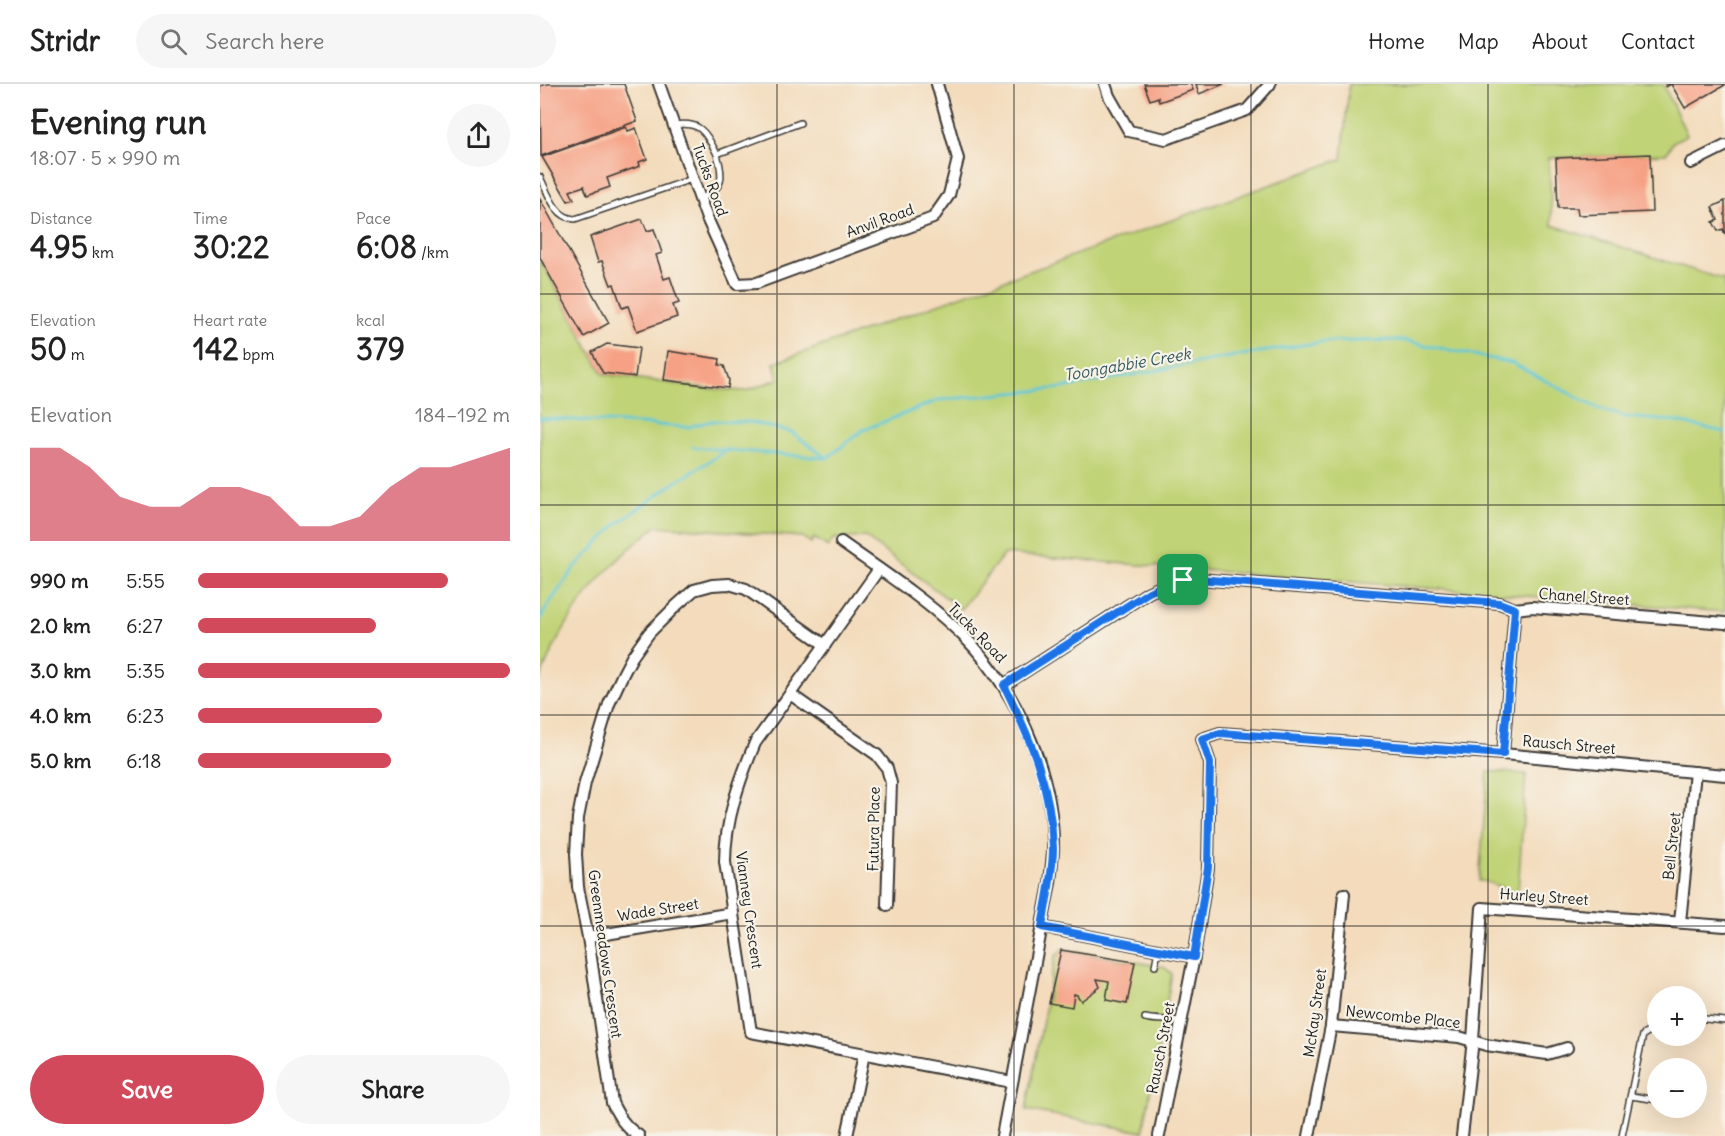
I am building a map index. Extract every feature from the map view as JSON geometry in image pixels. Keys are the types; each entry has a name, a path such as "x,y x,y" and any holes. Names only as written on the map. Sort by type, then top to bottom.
{"street":[{"name":"Tucks Road","path":"659,84 700,199 737,284"},
{"name":"Anvil Road","path":"737,284 757,283 933,218 949,195 957,159 937,84"},
{"path":"1105,84 1129,131 1167,139 1247,110 1270,84"},
{"path":"1691,163 1725,146"},
{"name":"Tucks Road","path":"841,542 915,594 956,628 981,655 1004,685 1029,736 1047,796 1053,850 1050,883 1002,1136"},
{"name":"Vianney Crescent","path":"879,569 755,743 729,822 725,840 725,862 751,1032 1012,1082"},
{"name":"Chanel Street","path":"1004,685 1149,592 1183,580 1198,579 1499,603 1515,609 1532,607 1725,623"},
{"name":"Greenmeadows Crescent","path":"639,1136 626,1127 612,1103 588,937 578,887 576,854 578,818 609,704 632,657 649,633 694,590 712,585 729,584 746,589 825,645"},
{"path":"1503,754 1515,609"},
{"name":"Futura Place","path":"790,694 877,755 887,768 891,783 887,905"},
{"name":"Rausch Street","path":"1159,1136 1194,957 1208,867 1210,763 1202,739 1220,733 1503,754 1725,775"},
{"name":"Bell Street","path":"1680,922 1695,772"},
{"name":"McKay Street","path":"1309,1136 1331,1026 1344,894"},
{"name":"Hurley Street","path":"1462,1136 1473,1040 1482,908 1725,926"},
{"name":"Wade Street","path":"588,937 733,913"},
{"path":"1042,927 1194,957"},
{"name":"Newcombe Place","path":"1331,1026 1459,1036 1486,1045 1547,1054 1567,1048"},
{"path":"847,1136 864,1054"}],"lane":[{"path":"674,125 687,123 696,125 708,137 717,154 722,172 718,188 700,199"},
{"path":"717,154 800,123"},
{"path":"540,177 561,215 575,219 693,179"},
{"path":"1155,966 1158,949"},
{"path":"1145,1018 1181,1021"},
{"path":"1707,1019 1725,1021"},
{"path":"1622,1136 1643,1035 1647,1033"},
{"path":"1631,1096 1647,1098"}],"green space":[{"path":"1349,84 1663,84 1687,135 1673,142 1666,154 1549,158 1552,225 1725,280 1725,612 1004,554 961,609 865,537 833,539 828,547 814,538 811,543 802,537 657,526 620,558 588,594 561,634 540,679 540,260 603,374 712,389 746,391 778,379 774,363 1342,159"},
{"path":"1488,771 1526,774 1518,892 1479,881"},
{"path":"1062,949 1164,967 1172,974 1143,1132 1026,1110 1055,957"}],"building":[{"path":"547,84 624,84 637,121 541,156 540,86"},
{"path":"1144,84 1191,84 1193,90 1159,102 1158,97 1150,100"},
{"path":"1196,84 1224,84 1199,94"},
{"path":"1671,84 1725,84 1725,85 1685,108"},
{"path":"626,127 628,131 636,128 647,159 639,162 640,166 607,178 610,187 587,195 584,186 570,191 574,199 568,201 542,157"},
{"path":"1650,154 1652,212 1578,215 1577,208 1558,208 1556,158"},
{"path":"540,199 609,323 584,337 540,258"},
{"path":"1725,201 1725,235 1723,229 1718,231 1713,222 1718,220 1712,207"},
{"path":"642,219 647,231 654,229 662,253 656,255 664,279 670,277 679,303 673,305 677,317 637,331 628,306 622,308 614,284 611,285 602,261 598,262 590,237"},
{"path":"607,344 639,348 635,377 603,373 592,352"},
{"path":"668,351 720,359 719,365 724,366 729,380 728,388 664,380"},
{"path":"1061,950 1135,962 1127,1004 1106,1000 1109,981 1097,979 1100,987 1081,1001 1074,994 1072,1007 1049,1003"}],"waterway":[{"name":"Toongabbie Creek","path":"540,418 688,427 711,421 750,422 791,432 827,458 863,430 939,400 1062,388 1321,342 1401,340 1512,363 1599,409 1625,417 1672,421 1725,432"},
{"path":"693,447 727,450"},
{"path":"540,620 575,567 617,524 670,486 727,450 826,458"}],"route":[{"path":"1198,579 1499,603 1515,609 1503,754 1220,733 1202,739 1210,763 1208,867 1194,957 1042,927 1053,850 1047,796 1029,736 1004,685 1149,592 1183,580 1198,579"}]}
